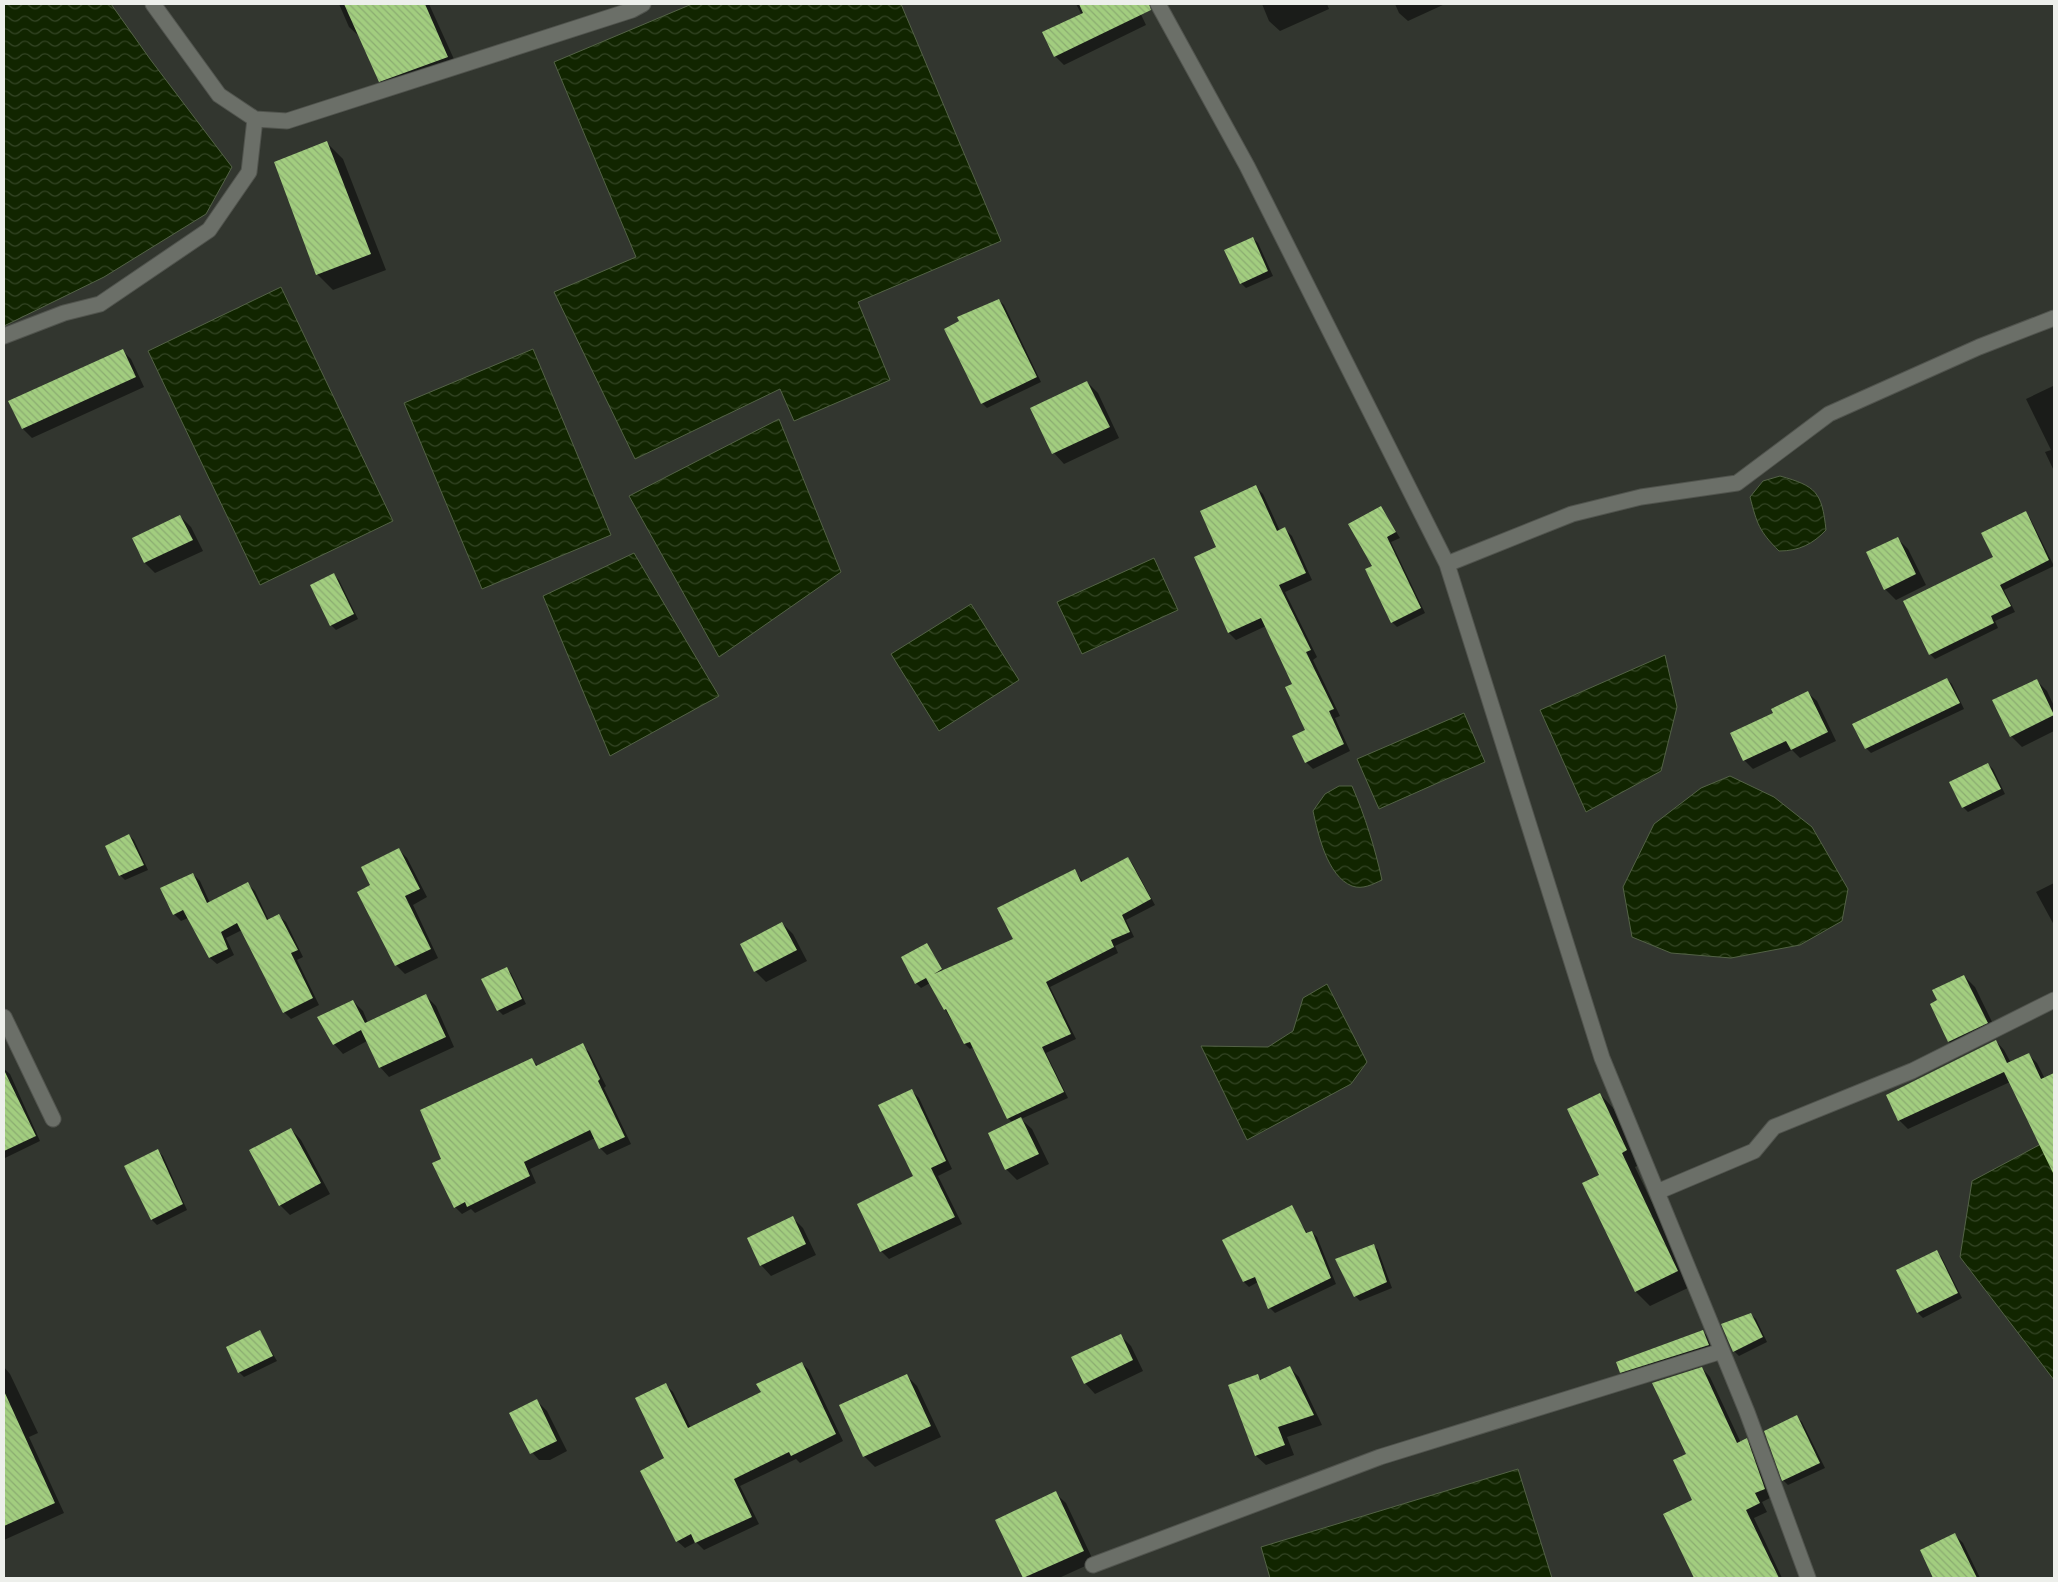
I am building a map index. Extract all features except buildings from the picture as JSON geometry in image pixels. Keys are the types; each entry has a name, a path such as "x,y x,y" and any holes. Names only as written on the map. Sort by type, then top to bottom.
{"street":[{"path":"153,4 219,95 255,120 287,121 632,10 643,4"},
{"path":"1158,4 1247,166 1447,564 1602,1058 1722,1351 1808,1578"},
{"path":"4,336 64,313 100,304 209,230 249,172 255,120"},
{"path":"1447,564 1572,514 1642,497 1737,482 1829,414 1979,347 2054,318"},
{"path":"1657,1192 1754,1151 1774,1127 1912,1071 2054,1000"},
{"path":"4,1017 53,1119"},
{"path":"1093,1565 1380,1457 1722,1351"}],"water":[{"path":"4,4 111,4 232,167 206,214 104,277 4,326"},
{"path":"692,4 901,4 1001,241 858,302 890,380 794,421 780,389 635,459 554,292 636,257 554,62"},
{"path":"281,287 393,521 260,585 148,351"},
{"path":"533,349 611,535 482,589 404,403"},
{"path":"779,419 841,572 719,657 629,496"},
{"path":"1780,476 1802,483 1815,492 1822,507 1824,517 1826,530 1805,546 1793,550 1779,551 1767,538 1760,527 1750,497 1763,481"},
{"path":"634,553 719,696 610,756 543,596"},
{"path":"1154,558 1178,610 1082,654 1057,602"},
{"path":"971,604 1019,680 939,731 891,654"},
{"path":"1665,655 1677,707 1661,771 1586,812 1540,710"},
{"path":"1464,713 1485,762 1379,809 1357,759"},
{"path":"1730,776 1774,797 1812,827 1848,889 1842,921 1800,945 1731,958 1671,953 1632,937 1623,887 1654,824 1701,788"},
{"path":"1339,786 1352,786 1373,844 1382,880 1368,886 1356,887 1343,881 1330,864 1321,842 1313,811 1325,794"},
{"path":"1327,984 1367,1062 1351,1084 1247,1140 1201,1046 1268,1047 1293,1031 1303,998"},
{"path":"2054,1137 2054,1380 1960,1257 1972,1181"},
{"path":"1518,1469 1552,1578 1270,1578 1261,1547"}]}
